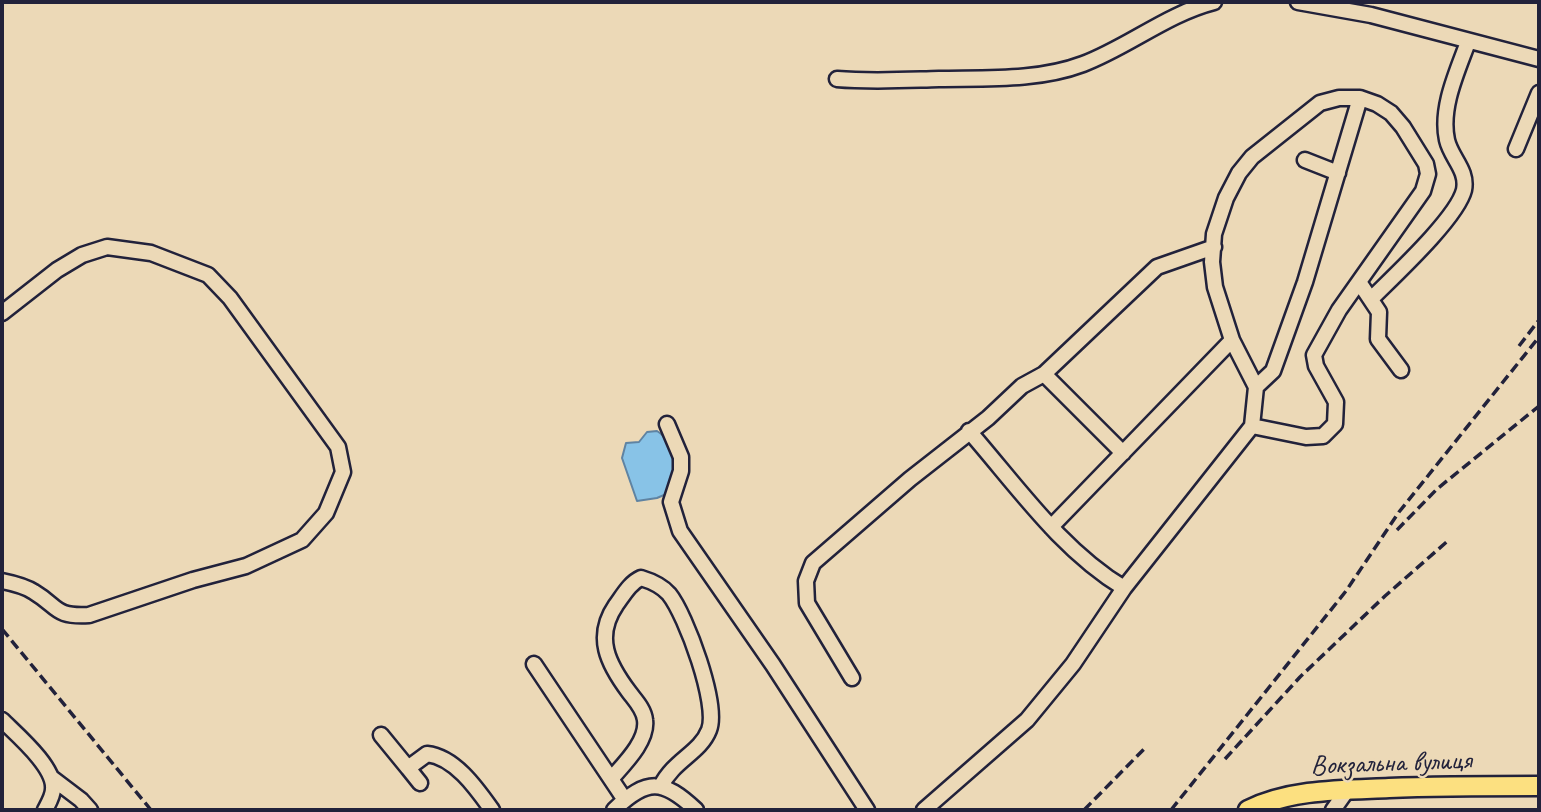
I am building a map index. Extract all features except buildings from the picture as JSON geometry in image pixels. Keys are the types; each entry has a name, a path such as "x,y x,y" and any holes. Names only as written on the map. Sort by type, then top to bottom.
{"main road":[{"name":"Вокзальна вулиця","path":"1248,810 1265,802 1300,793 1348,789 1539,786"}],"lane":[{"path":"837,79 867,82 993,78 1054,72 1082,65 1178,16 1214,2"},
{"path":"1298,2 1371,15 1539,59"},
{"path":"1371,299 1453,213 1463,193 1464,174 1448,142 1445,125 1447,106 1468,42"},
{"path":"1516,149 1539,93"},
{"path":"924,810 1027,720 1073,664 1124,588 1252,426 1256,387 1232,340 1215,287 1212,262 1214,234 1226,198 1239,173 1252,157 1320,103 1339,98 1360,99 1377,104 1397,120 1426,164 1428,174 1423,191 1339,310 1314,355 1316,366 1336,402 1335,425 1324,436 1306,437 1252,426"},
{"path":"1256,387 1273,371 1306,282 1360,99"},
{"path":"1305,160 1338,173"},
{"path":"2,313 57,270 82,255 107,247 150,253 208,275 230,298 338,447 343,472 326,513 302,540 246,566 193,580 89,615 73,616 53,609 34,592 2,580"},
{"path":"852,678 807,603 806,581 813,564 969,431 988,418 1022,386 1044,374 1157,267 1214,247"},
{"path":"1359,282 1379,312 1378,338 1401,370"},
{"path":"1051,527 1232,340"},
{"path":"1044,374 1123,453"},
{"path":"667,424 681,457 681,471 671,502 680,531 773,665 867,810"},
{"path":"969,431 1068,547 1099,573 1124,588"},
{"path":"611,779 643,736 646,720 640,707 616,676 605,647 604,630 611,612 625,592 633,582 641,578 651,581 669,594 678,611 702,665 711,712 712,723 703,742 668,773 661,786"},
{"path":"534,664 611,779 619,805 632,793 647,787 661,786 678,793 696,810"},
{"path":"2,720 45,766 52,778 90,810"},
{"path":"381,735 420,783"},
{"path":"408,768 427,754 444,759 457,769 492,810"},
{"path":"45,810 53,790 52,778"},
{"path":"1333,810 1348,789"}],"water":[{"path":"657,431 667,442 673,458 671,492 657,498 637,501 622,458 626,443 639,442 647,432"}],"railway":[{"path":"1519,346 1539,320"},
{"path":"1171,810 1346,591 1399,512 1539,337"},
{"path":"1397,530 1437,489 1539,406"},
{"path":"1225,759 1300,677 1450,539"},
{"path":"2,629 151,810"},
{"path":"1084,810 1146,747"}]}
